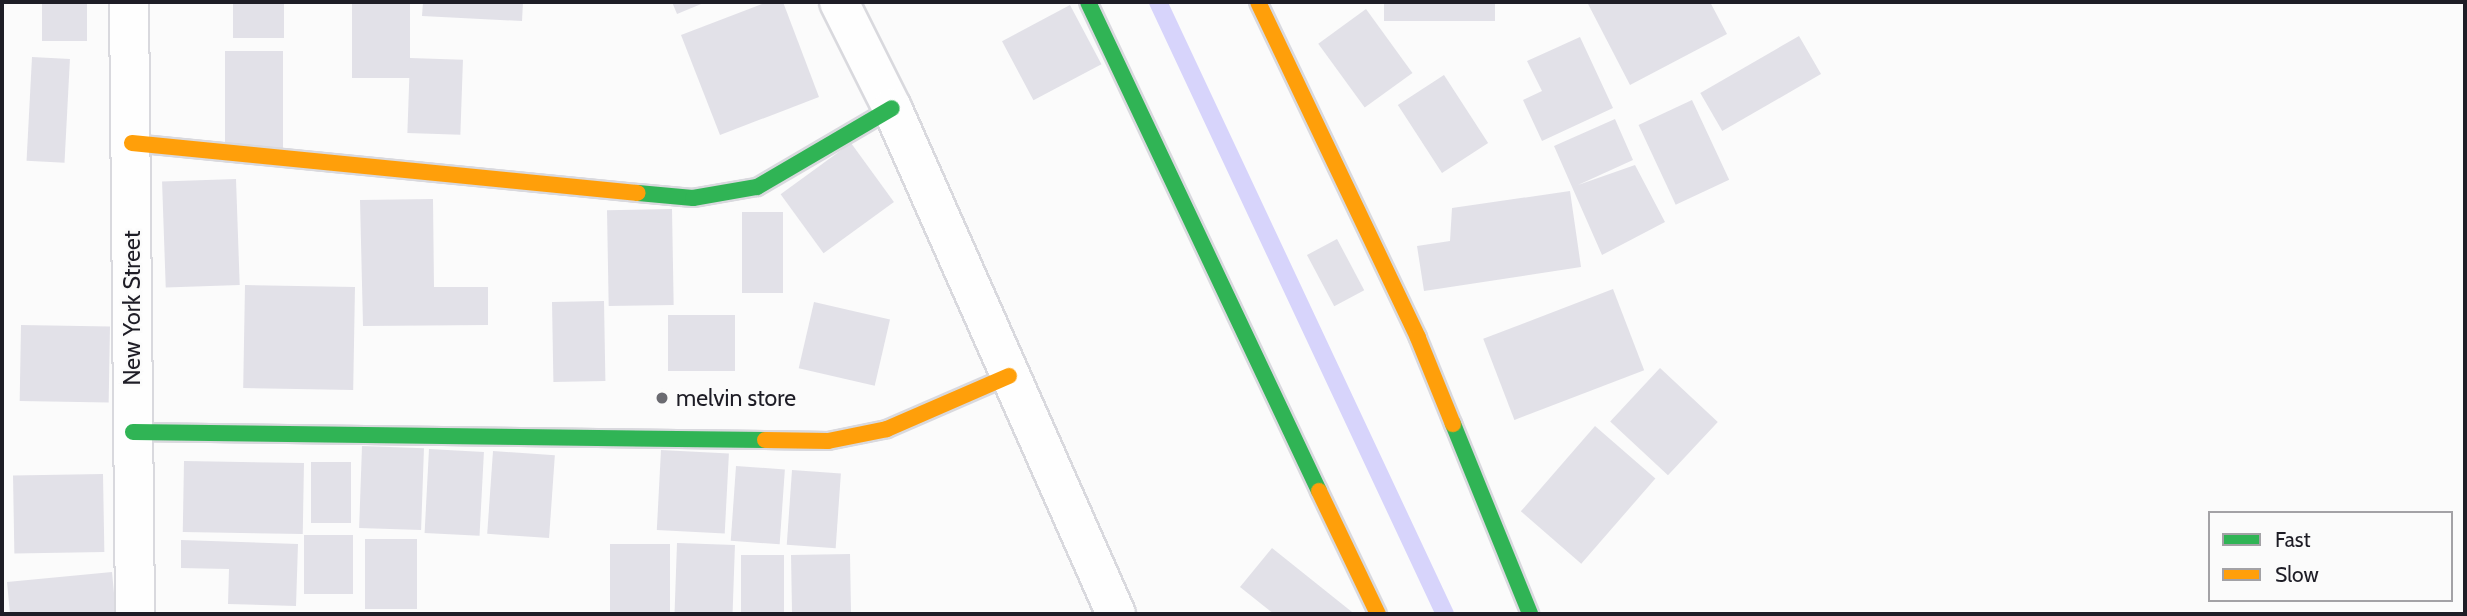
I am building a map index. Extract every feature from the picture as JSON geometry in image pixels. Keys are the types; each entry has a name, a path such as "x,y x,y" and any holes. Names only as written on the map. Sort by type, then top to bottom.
{"street":[{"name":"New York Street","path":"128,2 132,143 135,614"},
{"path":"839,2 891,108 1116,614"},
{"path":"1088,2 1378,614"},
{"path":"1258,2 1418,338 1530,614"},
{"path":"132,143 693,198 757,187 891,108"},
{"path":"133,432 828,441 887,429 1009,376"}],"building":[{"path":"42,2 87,2 87,41 42,41"},
{"path":"233,2 284,2 284,38 233,38"},
{"path":"352,2 410,2 410,78 352,78"},
{"path":"423,2 523,2 522,21 422,16"},
{"path":"672,2 706,2 677,14"},
{"path":"767,2 783,2 819,97 720,135 681,35"},
{"path":"1384,2 1495,2 1495,21 1384,21"},
{"path":"1587,2 1710,2 1727,34 1630,85"},
{"path":"1070,5 1101,64 1033,100 1002,41"},
{"path":"1366,9 1412,73 1365,108 1318,44"},
{"path":"1799,36 1821,74 1722,131 1700,93"},
{"path":"1580,37 1613,108 1542,141 1523,100 1542,91 1527,61"},
{"path":"225,51 283,51 283,150 225,150"},
{"path":"32,57 70,59 65,163 27,161"},
{"path":"410,58 463,60 460,135 407,133"},
{"path":"1444,75 1488,143 1442,173 1398,105"},
{"path":"1692,100 1729,180 1676,205 1639,125"},
{"path":"1615,119 1633,160 1578,185 1635,165 1665,222 1602,255 1554,146"},
{"path":"851,143 894,202 824,253 781,194"},
{"path":"236,179 240,285 166,288 162,182"},
{"path":"1570,191 1581,267 1424,291 1417,246 1450,241 1452,208"},
{"path":"433,199 434,287 488,287 488,325 363,326 360,200"},
{"path":"672,209 674,305 609,306 607,210"},
{"path":"742,212 783,212 783,293 742,293"},
{"path":"1337,239 1364,290 1334,306 1307,255"},
{"path":"245,285 355,287 353,390 243,388"},
{"path":"1613,289 1644,370 1514,420 1483,339"},
{"path":"604,301 605,381 553,382 552,302"},
{"path":"814,302 890,320 875,386 799,368"},
{"path":"668,315 735,315 735,371 668,371"},
{"path":"21,325 110,327 109,403 20,401"},
{"path":"1660,368 1718,422 1668,475 1610,421"},
{"path":"1595,426 1655,478 1581,564 1521,511"},
{"path":"362,446 424,448 421,530 359,528"},
{"path":"429,449 484,452 480,536 425,533"},
{"path":"661,450 729,454 725,533 657,530"},
{"path":"493,451 555,455 549,538 487,534"},
{"path":"184,461 304,463 303,534 183,532"},
{"path":"311,462 351,462 351,523 311,523"},
{"path":"736,466 785,469 780,544 731,541"},
{"path":"792,470 841,473 836,548 787,545"},
{"path":"103,474 104,552 14,554 13,476"},
{"path":"304,535 353,535 353,594 304,594"},
{"path":"365,539 417,539 417,609 365,609"},
{"path":"181,540 298,544 296,606 228,604 229,569 181,568"},
{"path":"677,543 735,545 733,614 675,614"},
{"path":"610,544 670,544 670,614 610,614"},
{"path":"1272,548 1352,612 1274,614 1240,587"},
{"path":"850,554 851,614 792,614 791,555"},
{"path":"741,555 784,555 784,614 741,614"},
{"path":"112,572 116,614 10,614 7,582"}],"waterway":[{"path":"1158,2 1445,614"}],"traffic: fast":[{"path":"1088,2 1319,491"},
{"path":"638,193 693,198 757,187 892,108"},
{"path":"1453,424 1530,614"},
{"path":"133,432 765,440"}],"traffic: slow":[{"path":"1258,2 1418,338 1453,424"},
{"path":"132,143 638,193"},
{"path":"765,440 828,441 887,429 1009,376"},
{"path":"1319,491 1378,614"}],"place":[{"name":"melvin store","path":"662,398"}]}
